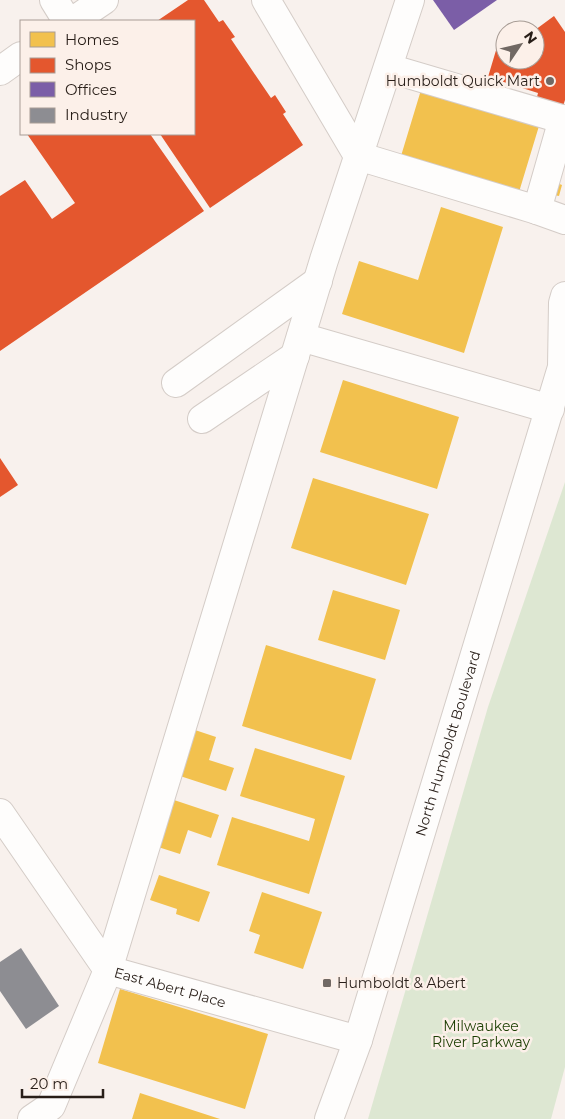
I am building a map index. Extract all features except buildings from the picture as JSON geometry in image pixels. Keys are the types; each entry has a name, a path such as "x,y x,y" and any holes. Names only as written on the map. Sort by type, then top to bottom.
{"main road":[{"path":"54,0 66,20"},
{"path":"74,20 104,0"},
{"path":"266,0 358,156 565,220"},
{"path":"32,1119 51,1106 108,970 318,281 410,0"},
{"path":"0,71 20,57"},
{"path":"388,68 564,120 537,210"},
{"path":"176,383 318,281"},
{"name":"North Humboldt Boulevard","path":"329,1119 358,1040 564,365 563,304 565,296"},
{"path":"298,346 550,409"},
{"path":"202,419 298,346"},
{"name":"East Abert Place","path":"1,815 108,970 358,1040"}],"green space":[{"name":"Milwaukee River Parkway","path":"565,482 565,1067 551,1119 368,1119 488,707"}],"place":[{"name":"Humboldt Quick Mart","path":"550,81"},
{"name":"Humboldt & Abert","path":"327,983"}]}
